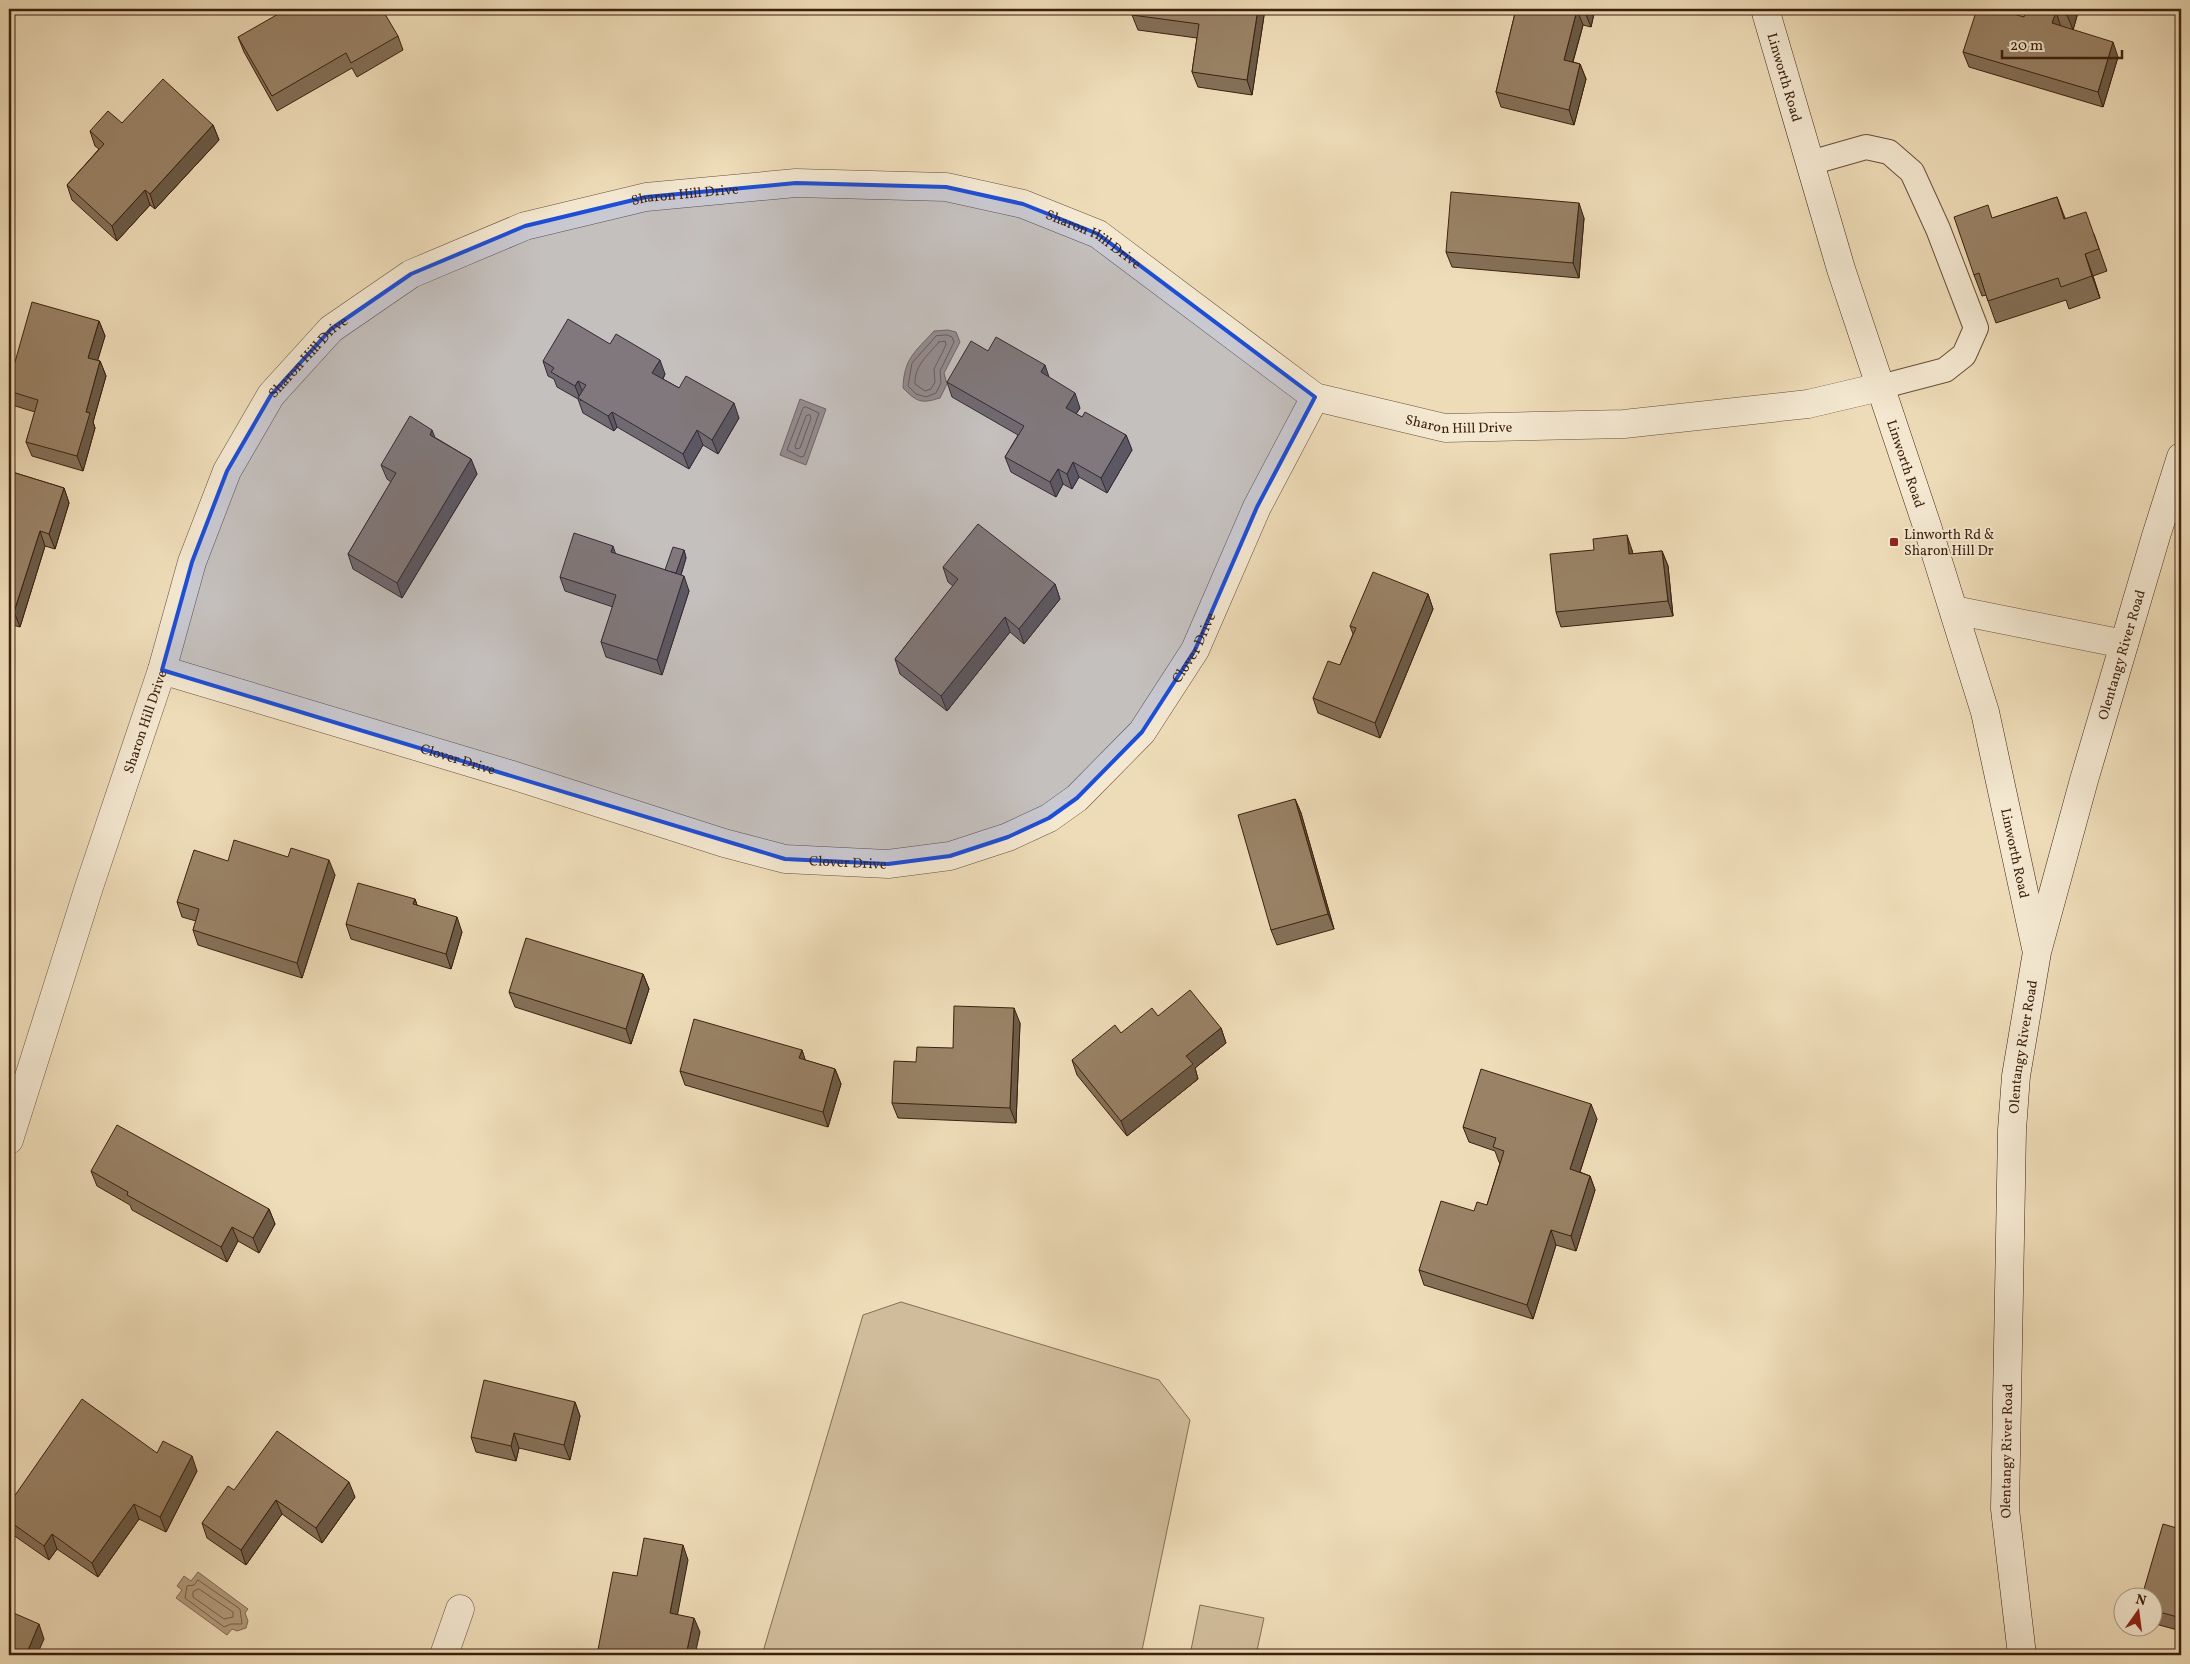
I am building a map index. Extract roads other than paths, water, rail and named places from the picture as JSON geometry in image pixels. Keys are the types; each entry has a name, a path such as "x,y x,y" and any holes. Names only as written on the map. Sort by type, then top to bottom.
{"street":[{"name":"Linworth Road","path":"1765,9 1841,269 1954,610 1985,712 2037,952"},
{"name":"Sharon Hill Drive","path":"9,1140 89,887 162,670 192,562 227,471 271,395 331,329 411,274 525,226 646,196 796,183 946,187 1023,204 1098,234 1315,397 1445,428 1624,424 1808,404 1880,387"},
{"name":"Clover Drive","path":"162,670 493,769 724,843 785,859 888,864 950,856 1008,837 1049,818 1077,798 1142,732 1195,650 1257,507 1315,397"},
{"name":"Olentangy River Road","path":"2022,1655 2004,1509 2012,1130 2016,1076 2037,952 2084,780 2181,458"},
{"path":"1954,610 2124,644"},
{"path":"444,1655 460,1609"}],"lane":[{"path":"1810,163 1866,147 1889,152 1912,172 1938,229 1976,328 1964,355 1945,370 1880,387"}],"water":[{"path":"948,330 956,332 960,342 944,373 947,384 940,398 920,401 903,388 908,362 916,350 934,331"},
{"path":"800,399 826,409 806,465 780,455"},
{"path":"198,1572 248,1609 245,1613 248,1621 246,1628 237,1631 232,1629 227,1635 176,1598 182,1590 177,1586 184,1576 191,1581"}],"place":[{"name":"Linworth Rd & Sharon Hill Dr","path":"1894,542"}]}
